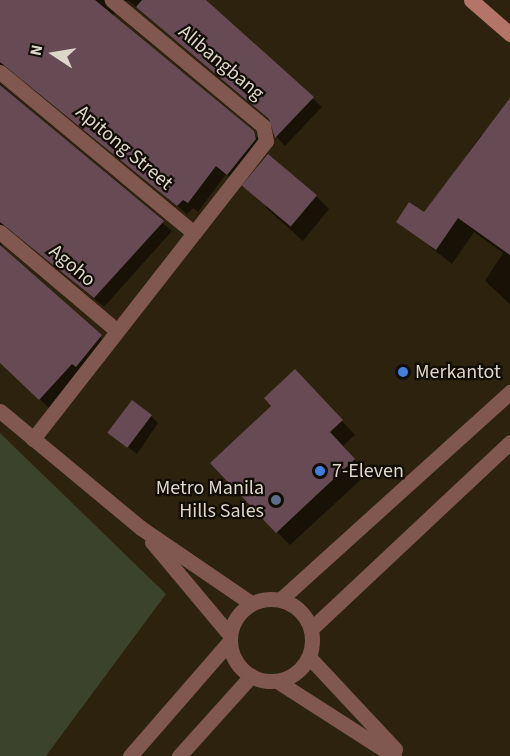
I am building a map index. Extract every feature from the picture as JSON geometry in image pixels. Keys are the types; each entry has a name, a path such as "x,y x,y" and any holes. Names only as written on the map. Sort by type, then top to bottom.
{"main road":[{"path":"471,0 510,34"}],"street":[{"name":"Alibangbang","path":"112,0 263,126 266,141 194,233"},
{"name":"Apitong Street","path":"0,72 194,233"},
{"name":"Agoho","path":"0,232 117,331"},
{"path":"33,439 194,233"},
{"path":"281,599 510,392"},
{"path":"0,411 141,528 251,603"},
{"path":"311,629 510,442"},
{"path":"141,528 229,637 236,661 250,676 278,681 394,756"},
{"path":"130,756 229,637 239,614 251,603 266,598 281,599 295,605 311,629 309,657 291,676 278,681"},
{"path":"309,657 401,756"},
{"path":"179,756 250,676"}],"green space":[{"path":"0,433 166,594 46,756 0,756"}],"building":[{"path":"0,0 95,0 254,131 256,139 227,175 216,166 188,203 183,200 177,206 0,62"},
{"path":"142,0 206,0 314,97 275,138 269,119 136,7"},
{"path":"0,85 164,221 94,298 0,222"},
{"path":"510,98 510,255 458,218 436,250 396,222 409,202 424,212"},
{"path":"268,154 317,195 291,227 242,185"},
{"path":"0,245 102,335 76,367 72,364 39,400 0,363"},
{"path":"295,369 343,420 330,432 355,459 276,533 210,463 271,406 264,398"},
{"path":"132,400 152,415 127,448 107,433"}],"place":[{"name":"Merkantot","path":"403,372"},
{"name":"7-Eleven","path":"320,471"},
{"name":"Metro Manila Hills Sales","path":"276,500"}]}
